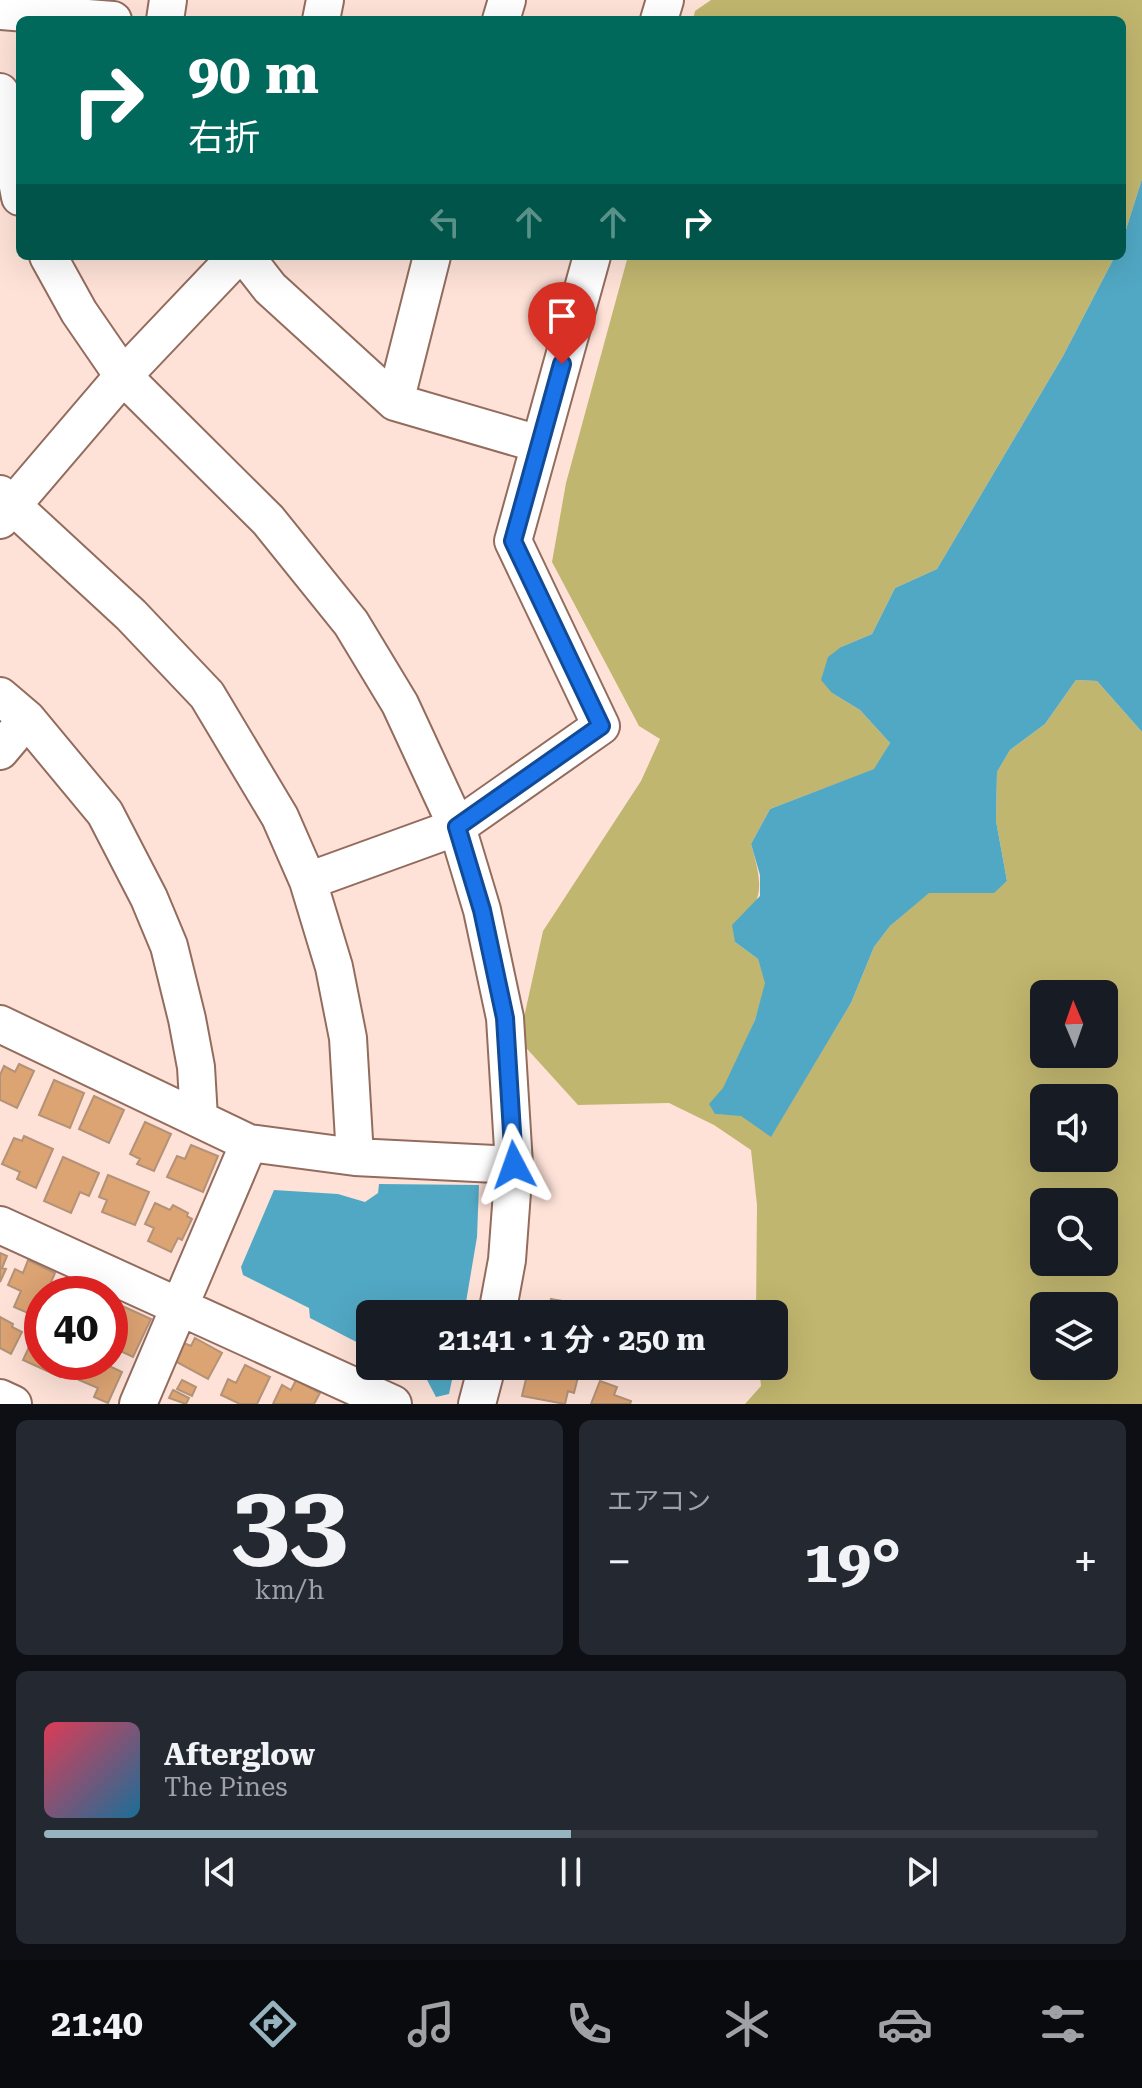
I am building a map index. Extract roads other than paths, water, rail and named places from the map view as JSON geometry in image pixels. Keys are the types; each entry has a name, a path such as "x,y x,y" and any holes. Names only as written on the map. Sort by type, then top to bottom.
{"street":[{"path":"0,11 63,16"},
{"path":"0,92 16,176"},
{"path":"50,260 79,312 123,376 268,520 351,623 400,704 457,827 482,910 505,1018 514,1165 507,1260 500,1300"},
{"path":"233,260 4,506 131,615 207,695 280,817 308,881 334,967 348,1038 355,1157"},
{"path":"248,260 270,288 395,402 539,444"},
{"path":"395,402 431,260"},
{"path":"308,881 457,827 601,726 513,541 591,260"},
{"path":"0,751 14,708"},
{"path":"14,708 105,813 149,898 169,946 187,1019 196,1067 199,1118"},
{"path":"0,1024 249,1143 355,1157 514,1165"},
{"path":"138,1404 249,1143"},
{"path":"0,1225 393,1404"},
{"path":"477,1404 483,1380"},
{"path":"0,1398 13,1404"}],"water":[{"path":"1142,179 1142,732 1097,681 1076,680 1045,724 1010,750 997,772 996,821 1007,881 994,893 929,893 890,926 874,947 851,1003 771,1137 741,1116 715,1114 709,1104 723,1088 755,1020 765,983 758,959 735,942 732,925 760,896 760,875 751,844 770,809 874,769 890,743 860,710 832,693 821,680 828,657 841,647 872,634 895,588 937,569 1063,356 1113,260 1126,260 1126,229"},
{"path":"379,1184 479,1185 477,1237 466,1300 356,1300 356,1342 310,1318 309,1308 243,1275 241,1267 274,1190 338,1194 365,1202 378,1193"},
{"path":"427,1380 452,1380 449,1394 436,1397"}]}
